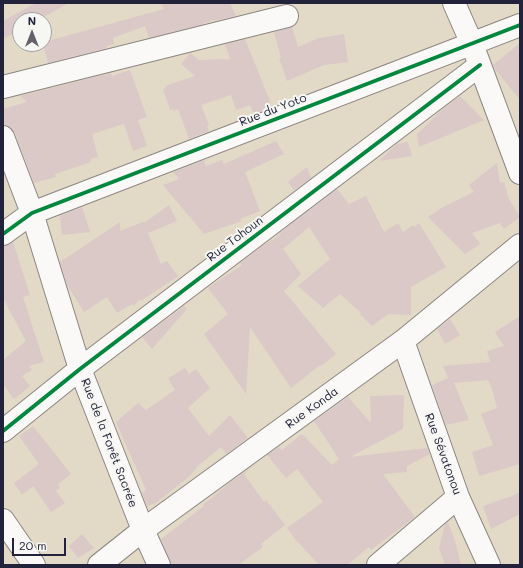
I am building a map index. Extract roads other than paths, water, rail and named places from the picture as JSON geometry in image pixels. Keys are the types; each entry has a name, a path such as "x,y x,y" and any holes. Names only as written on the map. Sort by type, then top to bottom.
{"street":[{"path":"454,3 472,44 520,173"},
{"path":"3,87 287,16"},
{"name":"Rue du Yoto","path":"3,234 32,213 520,25"},
{"name":"Rue Tohoun","path":"3,432 80,369 480,65"},
{"name":"Rue de la Forêt Sacrée","path":"3,137 32,213 80,369 143,530 159,565"},
{"name":"Rue Konda","path":"99,565 143,530 403,341 520,245"},
{"name":"Rue Sévatonou","path":"403,341 458,497 489,565"},
{"path":"378,565 458,497"},
{"path":"3,520 34,565"}]}
